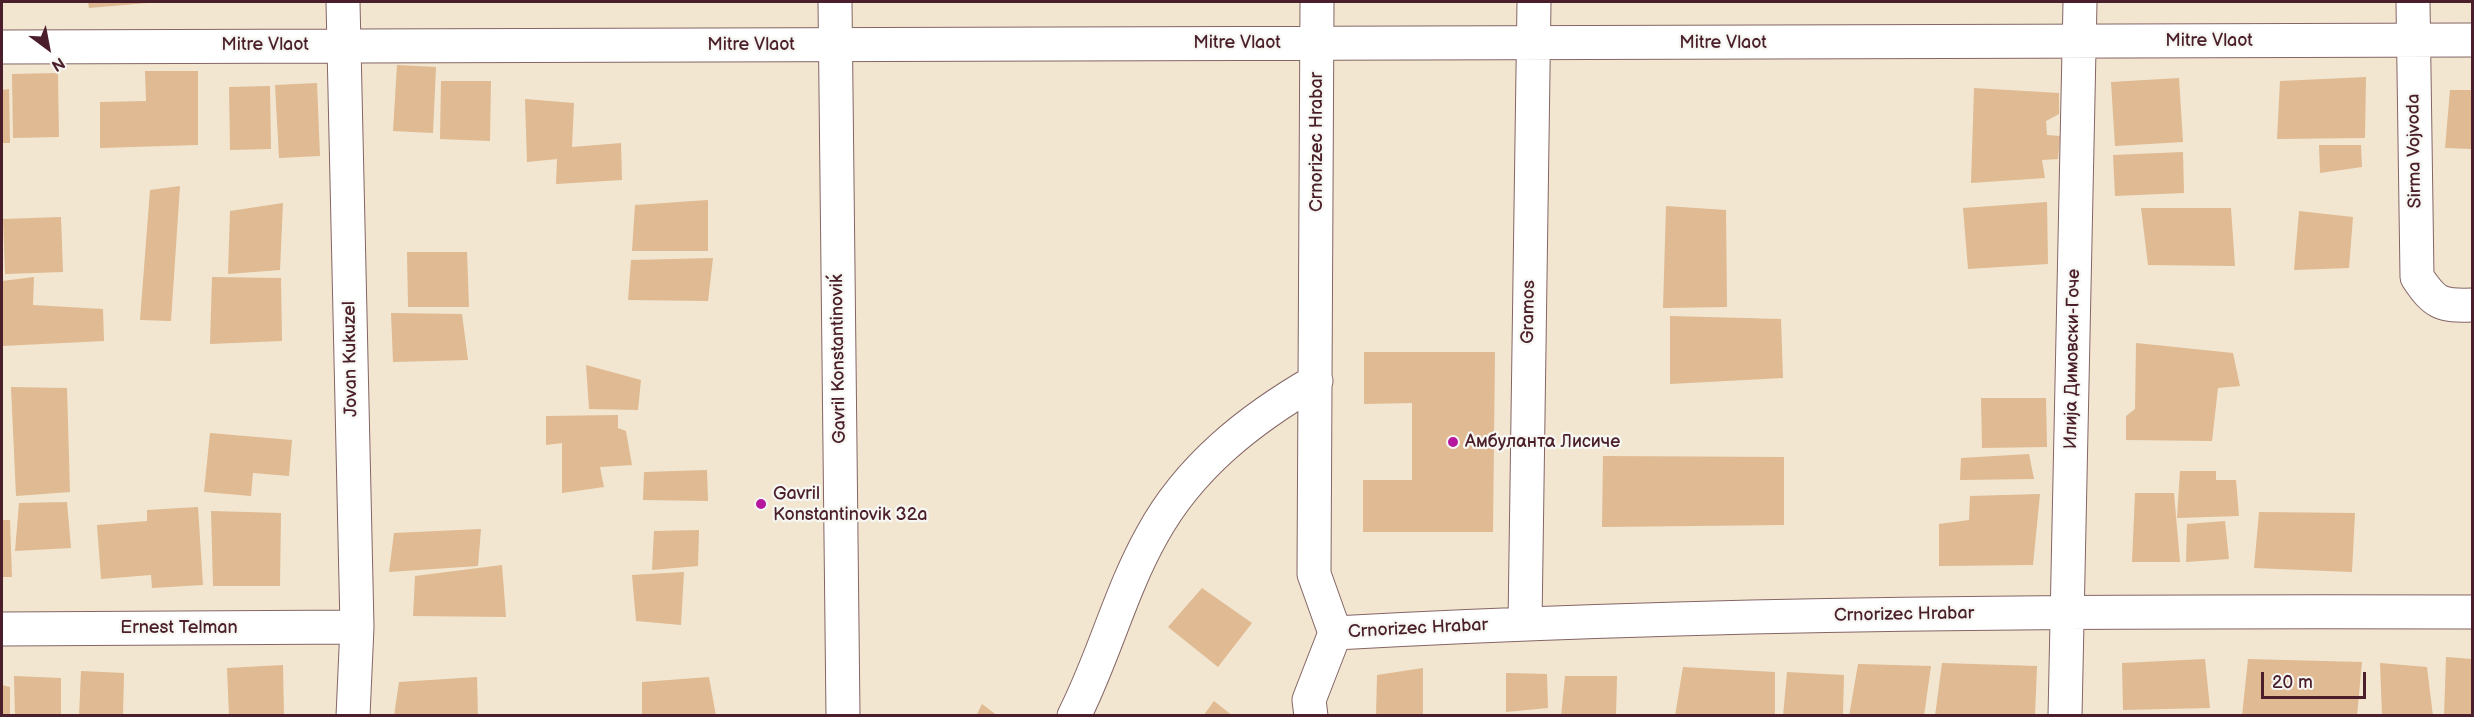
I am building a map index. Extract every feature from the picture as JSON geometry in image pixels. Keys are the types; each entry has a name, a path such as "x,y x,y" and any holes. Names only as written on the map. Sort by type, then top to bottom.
{"street":[{"name":"Jovan Kukuzel","path":"343,2 357,627 353,716"},
{"name":"Gavril Konstantinoviḱ","path":"835,2 843,716"},
{"name":"Crnorizec Hrabar","path":"1311,716 1309,700 1335,633 1314,574 1317,2"},
{"name":"Gramos","path":"1525,623 1534,2"},
{"name":"Илија Димовски-Гоче","path":"2065,716 2080,2"},
{"name":"Sirma Vojvoda","path":"2413,2 2417,277 2431,297 2446,306 2472,306"},
{"name":"Mitre Vlaot","path":"2,47 343,44 836,45 1317,42 1533,44 2472,40"},
{"path":"1074,716 1142,555 1152,535 1181,491 1226,443 1271,407 1316,381"},
{"name":"Crnorizec Hrabar","path":"1335,633 1525,623 2067,611 2472,612"},
{"name":"Ernest Telman","path":"2,630 357,627"}],"building":[{"path":"88,2 147,2 147,3 89,8"},
{"path":"397,65 436,67 433,133 393,131"},
{"path":"145,71 198,71 198,145 100,148 100,102 146,101"},
{"path":"58,73 59,137 13,138 12,74"},
{"path":"2366,77 2365,138 2277,139 2280,81"},
{"path":"2179,78 2183,142 2115,146 2111,82"},
{"path":"441,81 491,81 490,141 440,139"},
{"path":"317,83 320,156 279,158 275,85"},
{"path":"270,86 271,149 230,150 229,87"},
{"path":"1974,88 2059,93 2059,114 2046,121 2047,135 2060,136 2058,159 2042,160 2045,178 1971,183"},
{"path":"9,89 10,143 2,143 2,90"},
{"path":"2450,90 2472,90 2472,149 2445,148"},
{"path":"525,99 574,103 572,147 621,143 622,180 556,184 557,159 527,162"},
{"path":"2319,145 2361,145 2362,167 2320,173"},
{"path":"2183,152 2184,193 2115,196 2113,155"},
{"path":"180,186 171,321 140,320 150,190"},
{"path":"708,200 708,251 632,251 635,205"},
{"path":"2047,202 2048,264 1968,269 1963,208"},
{"path":"283,203 280,270 228,274 230,211"},
{"path":"1666,206 1726,210 1727,307 1663,308"},
{"path":"2141,208 2231,208 2235,266 2148,265"},
{"path":"2299,211 2353,217 2349,268 2294,270"},
{"path":"61,217 63,272 5,274 3,219"},
{"path":"407,252 467,252 469,307 408,307"},
{"path":"713,258 708,301 628,300 631,260"},
{"path":"34,277 33,305 103,309 104,341 2,346 2,281"},
{"path":"212,277 281,278 282,341 210,344"},
{"path":"391,313 462,314 468,360 393,362"},
{"path":"1670,316 1781,319 1783,378 1670,384"},
{"path":"2136,343 2233,353 2240,386 2218,388 2212,441 2126,440 2126,416 2135,409"},
{"name":"Амбуланта Лисиче","path":"1364,352 1495,352 1493,532 1363,532 1363,480 1412,480 1412,403 1364,404"},
{"path":"586,365 641,380 638,410 589,409"},
{"path":"11,387 67,388 70,492 16,496"},
{"path":"1981,398 2046,398 2047,447 1982,448"},
{"path":"618,415 618,428 626,431 632,465 600,467 604,487 562,493 562,443 546,445 546,416"},
{"path":"210,433 292,440 289,476 253,473 251,496 204,492"},
{"path":"2029,454 2034,479 1960,480 1961,458"},
{"path":"1603,456 1784,457 1784,525 1602,527"},
{"path":"707,470 708,501 643,500 644,472"},
{"path":"2180,471 2216,471 2216,480 2236,480 2239,516 2177,518"},
{"path":"2135,493 2174,493 2180,562 2132,562"},
{"path":"2040,494 2033,565 1939,566 1939,524 1969,520 1970,496"},
{"path":"67,502 71,548 15,551 19,503"},
{"path":"198,507 203,585 152,588 151,575 101,579 97,525 147,521 147,510"},
{"path":"211,511 281,513 280,586 213,586"},
{"path":"2259,512 2355,513 2352,572 2254,568"},
{"path":"2,520 10,520 12,577 2,577"},
{"path":"2225,521 2229,559 2186,562 2187,524"},
{"path":"481,529 478,566 389,572 394,533"},
{"path":"699,530 698,566 652,570 654,531"},
{"path":"502,565 506,617 413,616 415,576"},
{"path":"684,572 681,625 636,621 632,575"},
{"path":"1202,588 1252,623 1218,667 1168,627"},
{"path":"2446,657 2472,659 2472,716 2444,716"},
{"path":"2205,659 2210,708 2123,710 2122,663"},
{"path":"2248,659 2362,662 2357,716 2242,716"},
{"path":"1942,663 2037,666 2035,716 1935,716"},
{"path":"2380,663 2427,667 2433,716 2382,716"},
{"path":"1858,664 1931,666 1924,716 1849,716"},
{"path":"283,665 284,716 229,716 227,668"},
{"path":"1683,667 1775,672 1775,716 1675,716"},
{"path":"1423,668 1423,716 1376,716 1377,675"},
{"path":"81,671 124,673 123,716 79,716"},
{"path":"1787,672 1844,675 1843,716 1783,716"},
{"path":"1506,673 1547,674 1548,708 1506,712"},
{"path":"14,676 61,678 61,716 15,716"},
{"path":"1565,676 1617,676 1616,716 1561,716"},
{"path":"477,677 478,716 394,716 399,682"},
{"path":"709,677 716,716 642,716 642,682"},
{"path":"2,685 10,687 10,716 2,716"},
{"path":"1214,701 1233,716 1203,716"},
{"path":"982,704 998,716 976,716"}],"place":[{"name":"Амбуланта Лисиче","path":"1453,442"},
{"name":"Gavril Konstantinovik 32a","path":"761,504"}]}
